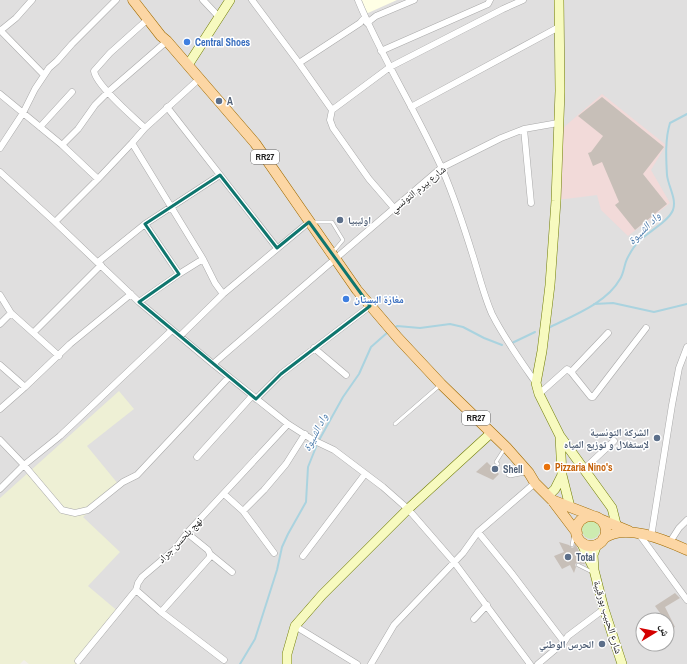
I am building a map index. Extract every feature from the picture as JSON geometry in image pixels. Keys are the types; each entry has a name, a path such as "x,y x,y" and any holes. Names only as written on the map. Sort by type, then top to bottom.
{"main road":[{"name":"RR27","path":"133,0 161,36 167,41 255,143 309,222 370,306 441,384 506,447 550,498 576,538 590,545 613,533 635,533"},
{"name":"RR27","path":"550,498 635,533 670,542 687,550"},
{"path":"576,538 578,524 588,516 596,518 605,526 605,535 600,541"}],"street":[{"path":"32,0 16,18 0,30 44,75"},
{"path":"0,148 23,113 44,75 72,44 116,0"},
{"path":"203,0 219,17"},
{"path":"188,66 230,0"},
{"path":"252,0 332,110"},
{"path":"358,0 381,51 411,107 458,206 492,314 512,348 536,383 539,394 560,436 612,508 616,524"},
{"path":"299,63 360,23 414,0"},
{"path":"381,51 488,4 490,0"},
{"path":"394,208 369,178 333,128 330,120 332,110 390,67 523,0"},
{"path":"536,383 542,351 550,285 556,201 560,91 558,27 559,0"},
{"path":"144,128 108,92 95,76 94,71 95,68 110,53 148,20"},
{"path":"411,107 558,27"},
{"path":"62,145 78,129 95,105 108,92 167,41"},
{"path":"55,222 98,179 144,128 199,78"},
{"path":"40,127 72,92"},
{"path":"0,94 62,145 98,179"},
{"path":"167,107 277,248"},
{"name":"شارع بيرم التونسي","path":"213,364 333,256 394,208 441,168 501,138 524,129 558,123"},
{"path":"524,129 531,203"},
{"path":"132,143 202,259 208,272 223,294"},
{"path":"0,172 100,263 139,302 254,398 288,424 313,440 334,450 408,509 454,562 530,664"},
{"path":"34,332 100,263 145,224 220,175"},
{"path":"180,336 223,294 309,222"},
{"path":"145,224 179,274"},
{"path":"139,302 202,259"},
{"path":"0,409 59,356 70,344 131,294"},
{"path":"0,295 11,313 59,356"},
{"path":"197,457 254,398 281,374 370,306"},
{"path":"0,324 11,313"},
{"path":"539,394 566,370 568,370 591,397 593,397 646,328"},
{"path":"0,489 24,465 60,436 172,330"},
{"path":"571,372 608,333"},
{"path":"651,537 679,368 687,347"},
{"path":"314,348 346,375"},
{"path":"0,365 25,387"},
{"path":"0,440 24,465 62,510 75,513 88,510 123,482 137,475 229,377"},
{"name":"نهج بلحسن جراد","path":"78,661 136,590 142,577 175,549 187,533 288,424"},
{"path":"287,664 287,654 295,626 322,595 408,509 491,433"},
{"path":"243,512 286,464 305,434"},
{"path":"560,436 562,475 570,507"},
{"path":"584,469 614,441"},
{"path":"303,556 365,474"},
{"path":"550,498 562,475"},
{"path":"371,664 394,625 463,553 478,532 535,482"},
{"path":"224,494 243,512 274,553"},
{"path":"670,542 687,520"},
{"path":"478,532 564,642"},
{"path":"187,533 232,572"},
{"path":"635,533 687,600"},
{"path":"576,538 594,572"},
{"path":"594,572 593,555 600,541"},
{"path":"161,612 210,557 210,554"},
{"name":"شارع الحبيب بورقيبة","path":"594,572 604,609 622,664"},
{"path":"136,590 161,612 224,660"},
{"path":"474,619 486,605"},
{"path":"538,664 564,642 568,636 604,609"},
{"path":"295,626 357,664"}],"lane":[{"path":"309,222 332,222 344,240 333,256"},
{"path":"395,424 441,384"},
{"path":"498,464 496,462 506,447"},
{"path":"508,475 529,473"},
{"path":"578,564 594,572"}],"highlighted area":[{"path":"220,175 277,248 309,222 370,306 281,374 256,399 139,302 179,274 145,224"}],"shaded area":[{"path":"0,0 687,0 687,664 58,664 0,538"},
{"path":"358,0 397,0 368,13 363,12"},
{"path":"602,94 666,145 651,170 670,203 628,236 601,210 597,195 557,200 563,128"},
{"path":"119,391 134,409 87,446 119,485 83,517 120,552 88,586 120,613 79,664 29,664 24,660 20,664 0,664 0,498"}],"green space":[{"path":"587,521 595,521 600,526 598,537 595,539 587,539 582,534 582,526"}],"building":[{"path":"602,97 664,147 643,174 667,204 635,230 615,205 619,202 602,162 593,166 588,153 591,152 603,136 578,116"},
{"path":"487,462 499,474 493,480 476,472"},
{"path":"559,542 569,545 572,548 574,547 575,543 585,564 576,563 574,573 570,565 562,569 554,556 564,552"},
{"path":"675,593 680,598 665,607 668,612 659,612 655,606"}],"waterway":[{"name":"واد الشيوة","path":"548,328 578,314 607,295 620,279 627,259 635,245 667,219 673,210 674,201 667,175 667,135 670,123 687,114"},
{"name":"واد الشيوة","path":"594,304 613,303 654,312 687,304"},
{"name":"واد الشيوة","path":"393,329 397,326 420,328 450,324 463,327 502,345"},
{"name":"واد الشيوة","path":"240,664 255,639 277,570 282,547 306,502 308,467 318,442 343,397 359,374 371,347 388,332"},
{"name":"واد الشيوة","path":"512,343 535,332"}],"place":[{"name":"Central Shoes","path":"187,42"},
{"name":"A","path":"219,101"},
{"name":"اوليبيا","path":"340,220"},
{"name":"مغازة البستان","path":"346,299"},
{"name":"الشركة التونسية لإستغلال و توزيع المياه","path":"657,438"},
{"name":"Pizzaria Nino's","path":"547,467"},
{"name":"Shell","path":"495,469"},
{"name":"Total","path":"568,557"},
{"name":"الحرس الوطني","path":"602,644"}]}
